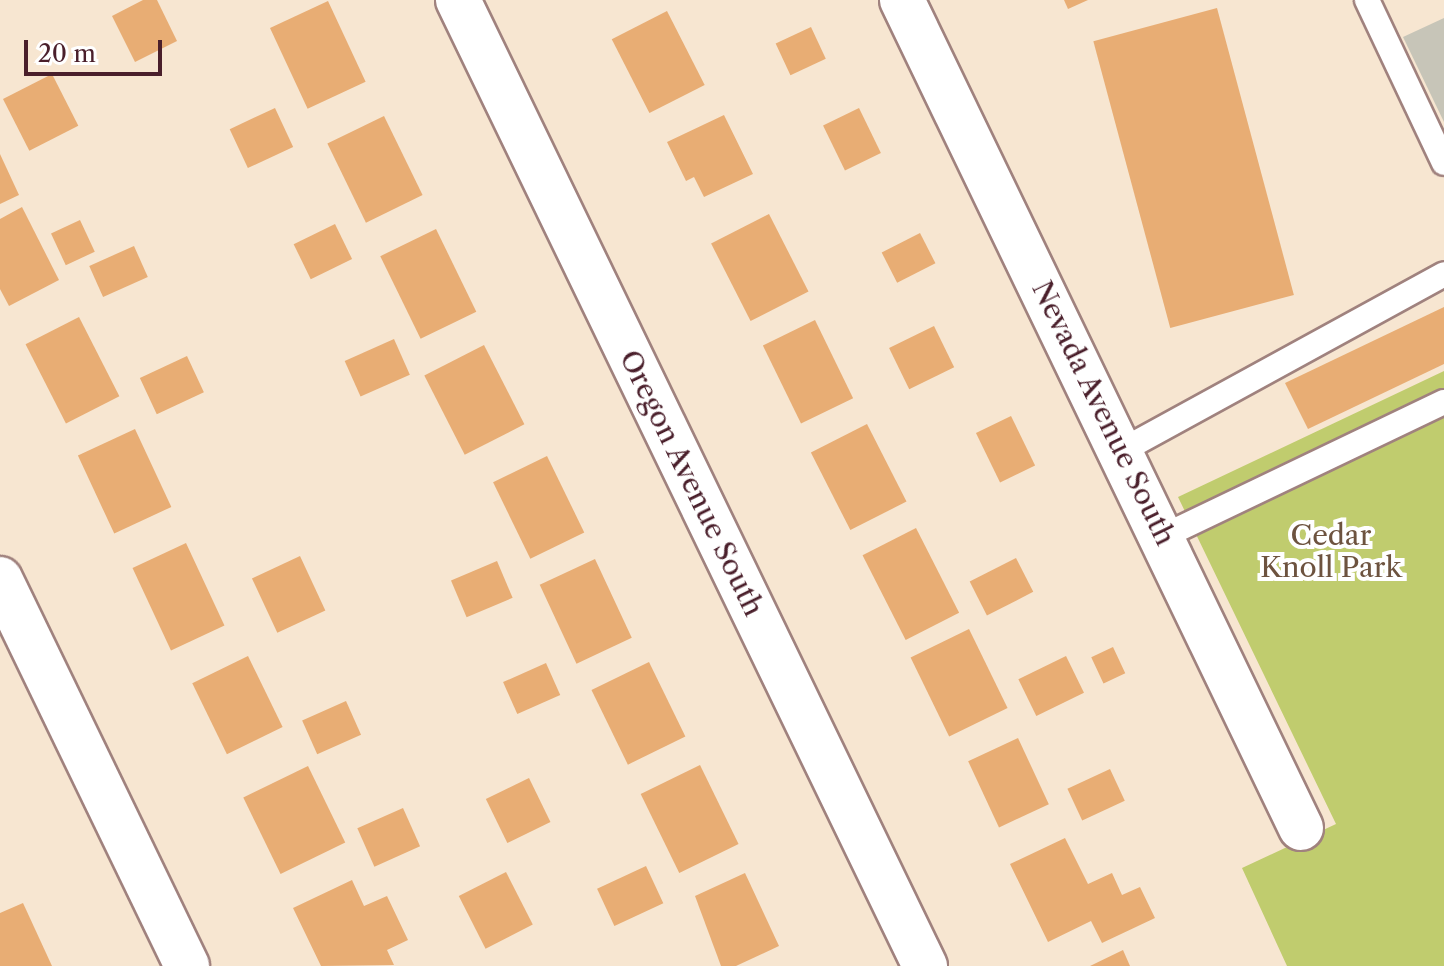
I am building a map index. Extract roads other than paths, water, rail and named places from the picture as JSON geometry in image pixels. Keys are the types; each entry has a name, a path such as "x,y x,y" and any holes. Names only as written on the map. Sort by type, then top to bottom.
{"street":[{"name":"Oregon Avenue South","path":"458,0 925,966"},
{"name":"Nevada Avenue South","path":"912,3 1301,828"},
{"path":"0,579 187,966"}],"lane":[{"path":"1367,0 1444,163"},
{"path":"1123,450 1444,274"},
{"path":"1164,536 1444,402"}],"park label":[{"name":"Cedar Knoll Park","path":"1331,551"}]}
